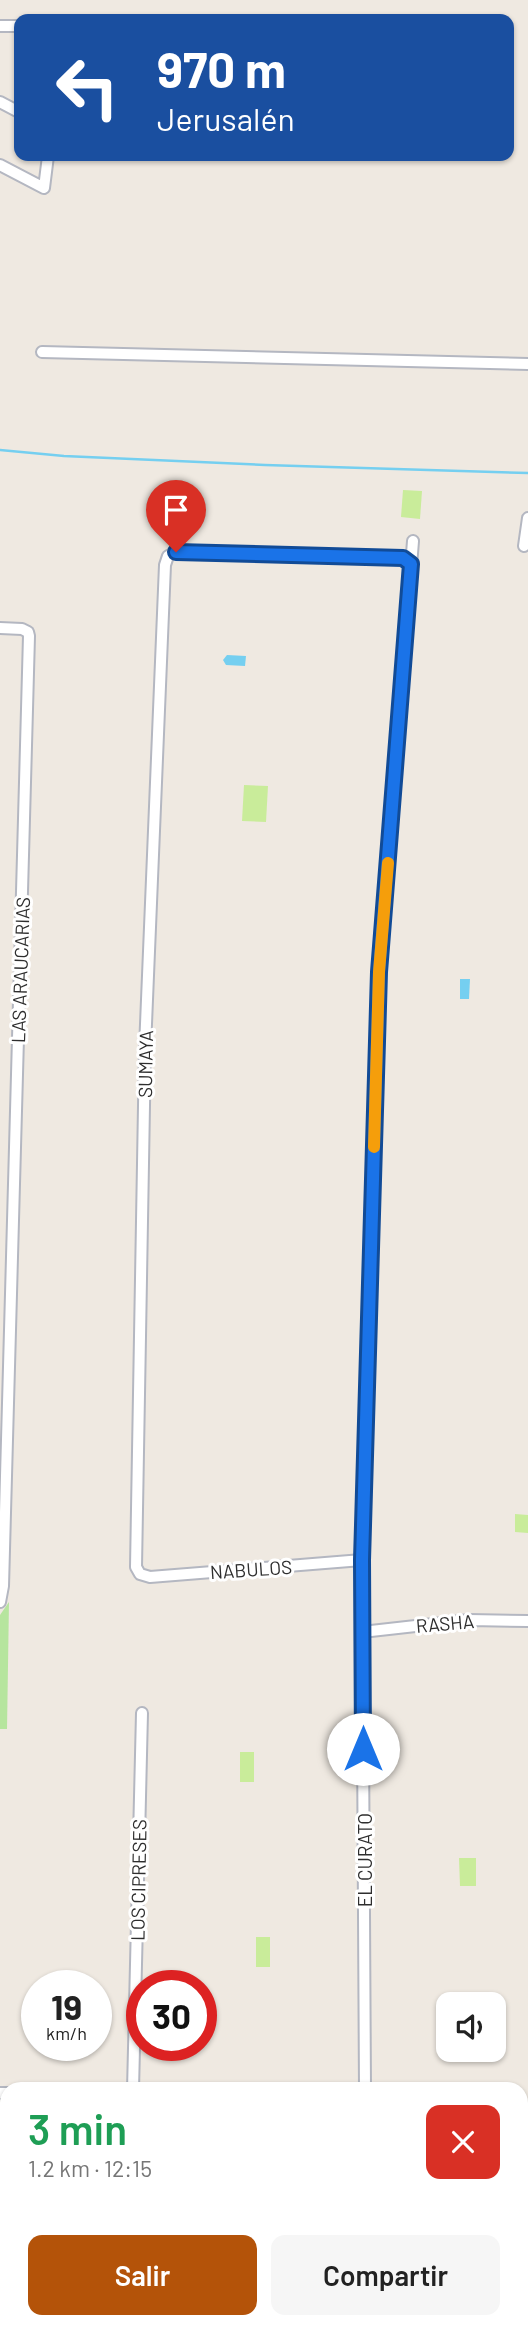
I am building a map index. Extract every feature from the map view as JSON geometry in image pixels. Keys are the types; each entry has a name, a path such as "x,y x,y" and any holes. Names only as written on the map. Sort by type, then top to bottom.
{"street":[{"path":"0,164 44,188 47,161"},
{"path":"42,352 528,364"},
{"path":"524,546 528,518"},
{"name":"EL CURATO","path":"365,2082 362,1560 379,972 413,541"},
{"name":"SUMAYA","path":"140,1574 135,1563 145,1048 164,565 171,554 179,551 403,558 411,564"},
{"name":"LAS ARAUCARIAS","path":"0,628 22,629 28,632 3,1487 3,1586 0,1602"},
{"name":"NABULOS","path":"140,1574 150,1577 362,1560"},
{"name":"RASHA","path":"362,1632 469,1620 528,1621"},
{"name":"LOS CIPRESES","path":"133,2082 142,1713"}],"green space":[{"path":"403,490 422,491 420,519 401,517"},
{"path":"244,785 268,786 266,822 242,821"},
{"path":"515,1514 528,1515 528,1533 515,1532"},
{"path":"9,1602 7,1729 0,1729 0,1615"},
{"path":"240,1752 254,1752 254,1782 240,1782"},
{"path":"459,1858 476,1858 476,1886 460,1886"},
{"path":"256,1937 270,1937 270,1967 256,1967"}],"water":[{"path":"227,655 246,656 245,666 226,665 223,660"},
{"path":"460,979 470,979 469,999 460,999"}],"waterway":[{"path":"0,450 64,456 265,465 528,473"}],"slow traffic":[{"path":"374,1147 379,972 388,863"}],"route":[{"path":"176,552 403,558 411,564 379,972 362,1560 363,1749"}]}
